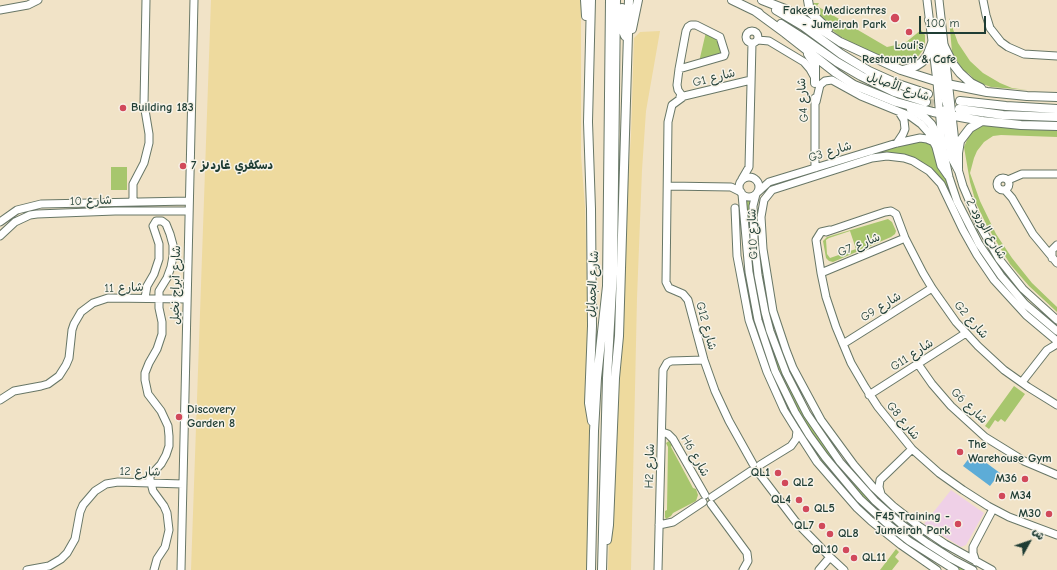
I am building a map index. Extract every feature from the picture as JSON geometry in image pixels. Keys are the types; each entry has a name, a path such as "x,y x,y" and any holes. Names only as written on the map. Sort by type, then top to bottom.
{"main road":[{"path":"585,0 587,22 590,30"},
{"path":"591,0 588,122 591,203 592,326 590,403 594,431"},
{"name":"شارع الجمايل","path":"602,570 607,378 612,286 610,234 610,0"},
{"name":"شارع الجمايل","path":"591,570 594,431 599,351 607,286 610,234 616,0"},
{"path":"622,0 622,29 627,40"},
{"path":"602,554 609,525 615,378 619,336 629,0"},
{"path":"627,40 632,30 638,0"},
{"name":"شارع الأصايل","path":"732,0 791,30 837,62 862,76 894,92 927,98 869,71 844,56 803,26 761,0"},
{"name":"شارع الأصايل","path":"761,0 785,9 840,42 901,70 942,83 987,92 1027,96 1057,96"},
{"path":"808,0 810,12 854,48"},
{"name":"شارع الأصايل","path":"755,11 845,79 864,89 896,102 946,115 982,121 1003,124 1057,126"},
{"path":"929,20 934,25 936,31 951,156 958,169"},
{"path":"901,70 916,66 922,62 930,50 932,43"},
{"path":"944,46 953,64 960,73 971,83 987,92"},
{"path":"804,49 815,65 815,83"},
{"path":"896,102 917,112 924,118 936,130 939,143"},
{"path":"1057,109 959,105 1003,115 1057,117"},
{"path":"958,169 958,152 960,141 970,128 982,121"}],"street":[{"path":"0,10 28,5 38,0"},
{"path":"132,211 142,208 142,205 136,202 133,184 144,163 149,143 144,104 146,0"},
{"name":"شارع أبراج نخيل","path":"181,570 194,0"},
{"path":"926,0 932,43 942,83"},
{"path":"939,0 944,46 942,83"},
{"path":"983,0 990,28 1001,42 1024,54 1057,56"},
{"path":"679,69 724,56 725,53 720,37 696,25 689,26 686,31 679,69 678,90 683,97"},
{"name":"G4 شارع","path":"751,80 755,41 769,40 807,64 813,73 815,83 815,168"},
{"path":"741,193 739,188 749,166 751,80"},
{"name":"G1 شارع","path":"683,97 751,80"},
{"path":"816,102 820,85 824,81 832,80 861,96 910,116 921,124 939,143"},
{"name":"G12 شارع","path":"683,97 672,106 668,122 666,282 669,288 683,294 688,300 704,360 721,406 737,437 756,468 787,511 844,570"},
{"path":"897,143 901,139 905,129 904,120 899,112"},
{"name":"شارع الورود 2","path":"946,115 939,143 957,201 970,228 989,260 1012,291 1038,316 1057,331"},
{"name":"G3 شارع","path":"757,193 769,182 897,143 920,138 939,143"},
{"path":"862,162 867,152"},
{"name":"G10 شارع","path":"992,570 961,554 937,539 906,517 881,495 854,465 831,435 811,404 786,350 773,311 761,228 762,206 764,200 772,190 862,162 887,156 904,158 922,165 936,177 945,191 956,218 977,255 994,280 1014,303 1057,341"},
{"path":"668,186 731,187 751,197 757,193 759,185 749,166"},
{"name":"شارع الورود 2","path":"958,169 963,186 975,214 999,259 1023,289 1057,320"},
{"path":"799,173 806,180"},
{"path":"1054,260 1044,249 1028,226 1012,198 1007,185 1022,174 1057,174"},
{"path":"731,187 749,177 756,179"},
{"name":"G3 شارع","path":"756,179 769,182"},
{"name":"G10 شارع","path":"741,193 744,209 747,261 758,320 770,357 795,412 817,446 860,499 885,522 908,540 955,570"},
{"name":"G10 شارع","path":"757,193 753,212 756,260 761,293 770,331 786,373 807,414 840,462 883,509 940,551 973,570"},
{"name":"شارع 10","path":"0,222 17,210 41,204 189,201"},
{"name":"G10 شارع","path":"735,208 739,271 749,320 760,356 774,389 797,431 830,477 843,493 862,512 900,546 937,570"},
{"name":"شارع 10","path":"0,236 15,222 30,215 37,214 189,211"},
{"name":"G2 شارع","path":"818,249 816,243 817,237 821,232 888,211 894,212 898,216 899,222 916,262 948,311 966,333 992,358 1022,382 1057,405"},
{"path":"145,298 147,286 154,274 159,259 159,244 153,226 159,220 164,222 170,234 173,245 173,256 171,268 160,291 159,298 162,334 157,349 145,373 148,394 164,417 168,426 169,436 169,446 166,455 161,464 150,476 150,483 164,506 169,522 168,539 157,560 154,570"},
{"name":"G7 شارع","path":"821,273 906,238"},
{"path":"1044,249 1057,244"},
{"path":"1054,260 1052,250 1057,244"},
{"name":"G8 شارع","path":"818,249 821,273 830,309 843,344 854,369 870,395 891,424 912,449 951,482 993,509 1025,524 1057,535"},
{"path":"756,260 766,270"},
{"path":"739,271 747,261"},
{"name":"G9 شارع","path":"843,344 932,288"},
{"path":"1012,291 1014,303"},
{"name":"شارع 11","path":"0,400 14,391 48,384 59,376 69,358 74,324 81,312 99,300 108,298 187,299"},
{"name":"G11 شارع","path":"870,395 966,333"},
{"path":"1047,350 1049,341 1048,334"},
{"path":"1022,382 1047,350 1057,344"},
{"name":"H2 شارع","path":"658,570 662,374 667,363 674,360 704,360"},
{"name":"G6 شارع","path":"918,364 944,399 985,437 1024,461 1057,475"},
{"path":"807,414 811,404"},
{"path":"659,525 673,522 790,446 796,439 797,431"},
{"name":"H6 شارع","path":"662,432 668,434 673,439 708,499 747,553 748,561 743,570"},
{"path":"790,446 798,444 806,445"},
{"path":"881,495 879,487 880,480 912,449"},
{"path":"840,462 854,465"},
{"path":"866,479 880,480"},
{"name":"شارع 12","path":"27,570 49,566 61,559 67,553 75,539 80,512 83,506 90,495 100,487 106,484 118,482 183,484"},
{"path":"843,493 860,499"},
{"path":"976,562 973,547 993,509"},
{"path":"937,539 940,551"},
{"path":"961,554 973,547"},
{"path":"819,570 830,557"}],"shaded area":[{"path":"951,490 984,513 966,545 961,547 924,524"}],"green space":[{"path":"810,3 819,3 817,6 887,47 905,43 921,30 925,35 923,50 917,58 912,61 904,64 893,62 838,35 817,17"},
{"path":"949,18 958,43 970,61 983,73 1012,88 1027,90 991,87 974,81 968,73 964,72 952,52"},
{"path":"706,32 718,37 722,53 699,62"},
{"path":"984,125 1007,128 1057,129 1057,137 993,136 984,142 977,151 970,173 980,201 996,234 1012,258 1032,283 1057,307 1057,312 1029,286 1010,264 987,226 976,203 970,182 964,147 970,133 974,129"},
{"path":"923,141 932,146 947,182 1010,295 974,245 951,199 921,162 867,157 868,155 910,143"},
{"path":"111,167 127,167 127,190 111,190"},
{"path":"745,201 751,201 752,254 786,378 804,415 833,458 863,493 876,505 968,570 960,570 929,552 894,526 844,477 817,441 801,416 777,365 760,313 753,279"},
{"path":"888,219 892,222 896,231 891,237 833,262 826,258 823,241 827,237","holes":["850,231 856,249 830,258 827,254 826,240"]},
{"path":"761,339 789,407 851,493 848,493 827,469 787,408 765,360 767,359 759,340"},
{"path":"1014,386 1025,394 1005,422 1001,419 998,422 995,420 989,429 985,426"},
{"path":"669,441 698,495 696,501 673,513 666,519 665,511 667,510 668,447 666,443"},
{"path":"896,549 899,552 895,557 899,561 892,570 880,570"}],"sand":[{"path":"211,0 581,0 581,155 585,207 590,411 587,570 191,570"},
{"path":"660,31 646,111 642,170 637,298 631,570 608,570 613,411 631,135 634,38 640,32"}],"water":[{"path":"973,453 1000,473 990,486 963,466"}],"tunnel":[{"path":"926,102 945,106"}],"place":[{"name":"Fakeeh Medicentres - Jumeirah Park","path":"895,18"},
{"name":"Loui's Restaurant & Cafe","path":"909,32"},
{"name":"Building 183","path":"123,108"},
{"name":"دسكفري غاردنز 7","path":"183,166"},
{"name":"Discovery Garden 8","path":"179,417"},
{"name":"The Warehouse Gym","path":"960,452"},
{"name":"QL1","path":"778,473"},
{"name":"M36","path":"1025,479"},
{"name":"QL2","path":"785,483"},
{"name":"M34","path":"1002,496"},
{"name":"QL4","path":"799,500"},
{"name":"QL5","path":"806,509"},
{"name":"M30","path":"1049,514"},
{"name":"F45 Training - Jumeirah Park","path":"958,524"},
{"name":"QL7","path":"822,526"},
{"name":"QL8","path":"830,534"},
{"name":"QL10","path":"846,550"},
{"name":"QL11","path":"854,558"}]}
